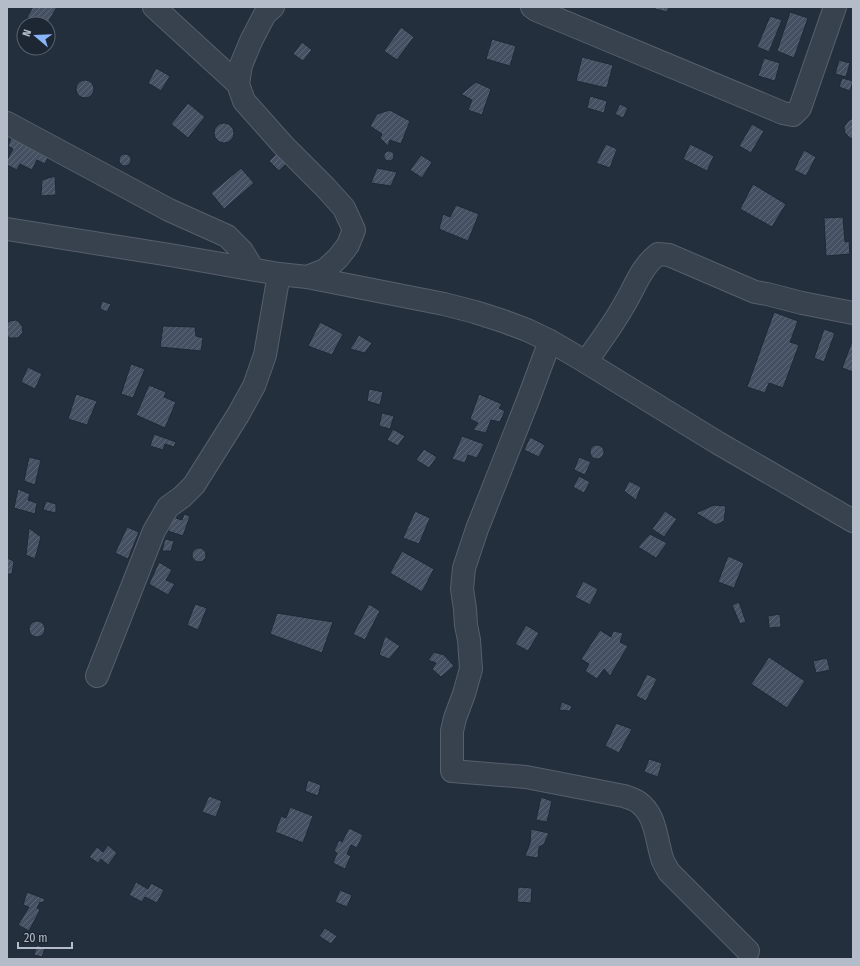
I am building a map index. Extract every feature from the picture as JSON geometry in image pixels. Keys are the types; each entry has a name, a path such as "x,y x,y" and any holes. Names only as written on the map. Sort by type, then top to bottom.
{"street":[{"path":"154,7 238,84 244,101 284,146 344,208 354,230 348,245 338,258 325,270 307,277"},
{"path":"238,84 241,65 252,40 265,14 273,7"},
{"path":"532,7 783,113 793,114 800,108 835,7"},
{"path":"7,124 169,210 227,236 242,251 253,269"},
{"path":"7,229 279,274 307,277 444,304 503,321 550,341 718,443 853,521"},
{"path":"586,362 624,306 645,267 658,254 669,255 755,292 853,313"},
{"path":"97,676 154,531 168,507 182,497 194,484 238,415 254,386 265,355 279,274"},
{"path":"550,341 476,529 464,568 462,589 469,640 471,669 452,731 452,771 526,778 624,796 638,802 644,807 651,817 663,861 669,872 748,951"}],"building":[{"path":"33,7 57,7 52,16 28,16"},
{"path":"656,7 669,7 667,12 655,9"},
{"path":"790,12 808,18 794,58 777,51"},
{"path":"770,16 782,20 769,52 757,47"},
{"path":"401,27 414,37 397,60 384,51"},
{"path":"492,39 516,46 510,66 486,59"},
{"path":"302,42 312,50 303,61 293,54"},
{"path":"582,57 613,65 607,88 576,81"},
{"path":"764,58 780,63 775,81 758,76"},
{"path":"839,60 850,63 846,77 835,74"},
{"path":"156,68 170,76 161,91 148,83"},
{"path":"842,78 853,81 850,91 839,87"},
{"path":"85,80 91,83 94,89 91,95 85,98 79,95 76,89 79,83"},
{"path":"476,82 491,89 482,115 468,110 472,100 461,94"},
{"path":"590,96 607,101 604,113 587,108"},
{"path":"188,103 205,117 188,138 171,124"},
{"path":"620,104 628,108 623,118 615,114"},
{"path":"390,110 410,121 401,144 390,140 388,146 380,138 382,134 370,126 377,114"},
{"path":"853,118 853,139 845,133 844,127 848,121"},
{"path":"224,123 231,126 234,133 231,140 224,143 217,140 214,133 217,126"},
{"path":"752,124 764,131 751,153 739,146"},
{"path":"13,134 50,153 45,164 37,160 32,170 20,164 17,170 7,165 7,160 13,149 8,146"},
{"path":"606,144 617,149 610,168 596,163"},
{"path":"690,144 714,156 707,171 683,159"},
{"path":"804,150 816,157 806,176 794,170"},
{"path":"387,151 391,151 393,152 393,160 387,161 384,158 384,154"},
{"path":"278,152 288,162 279,171 269,161"},
{"path":"123,154 127,154 131,160 127,166 123,166 119,162 119,158"},
{"path":"421,155 432,162 422,178 410,170"},
{"path":"241,168 254,183 224,209 211,193"},
{"path":"377,168 397,172 391,186 371,183"},
{"path":"55,176 56,195 41,196 42,180"},
{"path":"753,184 786,204 772,227 740,209"},
{"path":"456,205 479,214 468,241 439,229 443,214 450,217"},
{"path":"843,217 845,242 849,241 850,254 826,256 824,218"},
{"path":"102,301 111,304 107,312 100,309"},
{"path":"774,312 798,321 790,342 799,345 783,388 769,383 765,393 747,387"},
{"path":"15,320 22,326 23,332 17,338 10,338 7,336 7,323"},
{"path":"320,322 343,334 332,355 308,346"},
{"path":"163,326 195,327 196,336 203,338 201,351 160,347"},
{"path":"824,329 835,333 824,362 814,358"},
{"path":"359,335 372,343 365,353 350,349"},
{"path":"853,339 853,372 842,368"},
{"path":"131,364 145,369 133,398 121,394"},
{"path":"28,367 42,374 35,389 21,382"},
{"path":"149,385 166,392 164,397 176,402 165,428 136,415"},
{"path":"369,389 383,392 380,405 367,401"},
{"path":"76,394 97,401 87,425 68,419"},
{"path":"479,394 502,404 499,408 505,411 500,422 491,420 486,433 473,430 478,423 470,419"},
{"path":"382,413 394,416 390,429 379,426"},
{"path":"393,429 405,436 398,446 387,440"},
{"path":"154,434 176,442 174,447 165,444 163,450 150,446"},
{"path":"462,436 484,444 477,458 468,455 465,463 452,459"},
{"path":"530,437 545,445 539,457 524,450"},
{"path":"594,445 600,445 604,449 604,455 600,459 594,459 590,455 590,449"},
{"path":"424,449 437,457 429,468 416,460"},
{"path":"29,457 41,460 35,485 24,481"},
{"path":"579,457 591,462 585,475 574,470"},
{"path":"579,476 590,482 584,493 573,487"},
{"path":"629,481 641,487 636,500 624,491"},
{"path":"18,489 30,494 28,500 37,503 35,514 14,508"},
{"path":"46,501 56,504 56,513 43,510"},
{"path":"714,505 726,506 724,521 716,525 696,513"},
{"path":"415,511 430,518 419,544 403,538"},
{"path":"665,511 677,519 664,537 652,529"},
{"path":"184,514 190,516 183,536 168,531 173,517 182,520"},
{"path":"127,527 139,532 128,559 115,553"},
{"path":"29,528 41,537 35,559 26,555"},
{"path":"650,534 667,543 656,558 638,547"},
{"path":"165,539 174,541 171,551 162,551"},
{"path":"196,548 202,548 206,552 206,558 202,562 196,562 192,558 192,552"},
{"path":"402,551 434,569 422,592 390,573"},
{"path":"728,556 744,563 734,588 718,582"},
{"path":"7,558 14,561 12,574 7,574"},
{"path":"159,562 172,570 166,580 175,584 168,595 149,584"},
{"path":"583,581 598,589 590,605 575,597"},
{"path":"739,602 746,622 740,624 732,605"},
{"path":"195,604 207,608 198,630 187,625"},
{"path":"369,604 380,611 365,640 353,634"},
{"path":"277,613 333,622 322,653 270,634"},
{"path":"780,614 781,627 769,628 768,616"},
{"path":"37,621 44,626 45,629 40,636 37,637 30,632 29,629 34,622"},
{"path":"526,625 539,633 528,651 515,644"},
{"path":"600,630 611,637 613,631 623,633 620,642 628,646 610,676 604,669 597,679 585,671 589,664 581,659"},
{"path":"385,636 400,646 389,659 379,655"},
{"path":"434,652 444,655 454,666 441,677 432,669 436,663 428,660"},
{"path":"769,657 805,681 787,708 751,684"},
{"path":"827,658 830,670 816,673 813,661"},
{"path":"647,674 657,679 646,701 636,696"},
{"path":"562,702 572,706 570,711 559,710"},
{"path":"616,723 632,729 619,753 605,746"},
{"path":"649,759 662,763 658,777 644,772"},
{"path":"308,780 321,785 318,796 305,791"},
{"path":"209,796 222,801 216,817 202,812"},
{"path":"541,797 552,801 547,822 536,820"},
{"path":"290,807 313,816 303,843 275,832 281,816 286,818"},
{"path":"349,828 363,835 357,848 351,845 347,854 351,856 345,869 333,863 337,853 334,851 339,840 342,842"},
{"path":"531,829 549,833 544,844 539,847 538,858 525,856 530,843"},
{"path":"108,845 117,853 108,865 101,859 98,863 89,857 97,847 103,852"},
{"path":"136,882 148,889 151,883 164,890 157,903 145,897 142,902 129,895"},
{"path":"518,887 532,888 531,903 517,902"},
{"path":"340,890 352,895 347,907 335,902"},
{"path":"27,892 45,899 43,903 40,902 37,908 40,910 29,931 18,925 29,907 23,905"},
{"path":"325,928 337,936 331,944 319,936"},
{"path":"37,945 45,948 42,957 34,955"}]}
